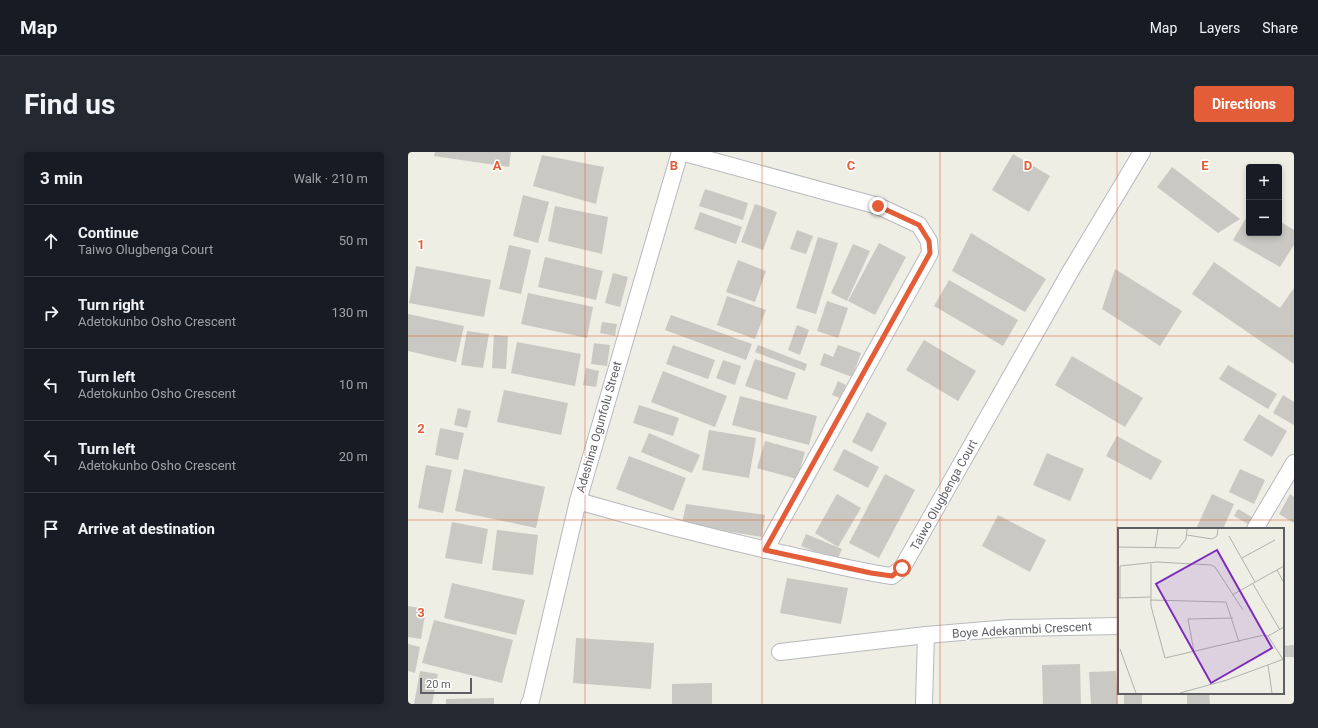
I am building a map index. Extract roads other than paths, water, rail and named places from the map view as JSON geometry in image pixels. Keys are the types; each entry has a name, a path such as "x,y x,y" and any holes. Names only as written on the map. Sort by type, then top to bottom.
{"street":[{"name":"Adeshina Ogunfolu Street","path":"529,704 531,701 578,501 680,152"},
{"path":"680,152 878,206 919,225 929,241 930,253 765,550"},
{"name":"Taiwo Olugbenga Court","path":"578,501 691,533 871,573 892,576 902,568 1070,272 1142,152"},
{"path":"1256,528 1294,463"},
{"name":"Boye Adekanmbi Crescent","path":"780,652 926,635 1010,628 1118,626"},
{"path":"924,704 926,635"}]}
